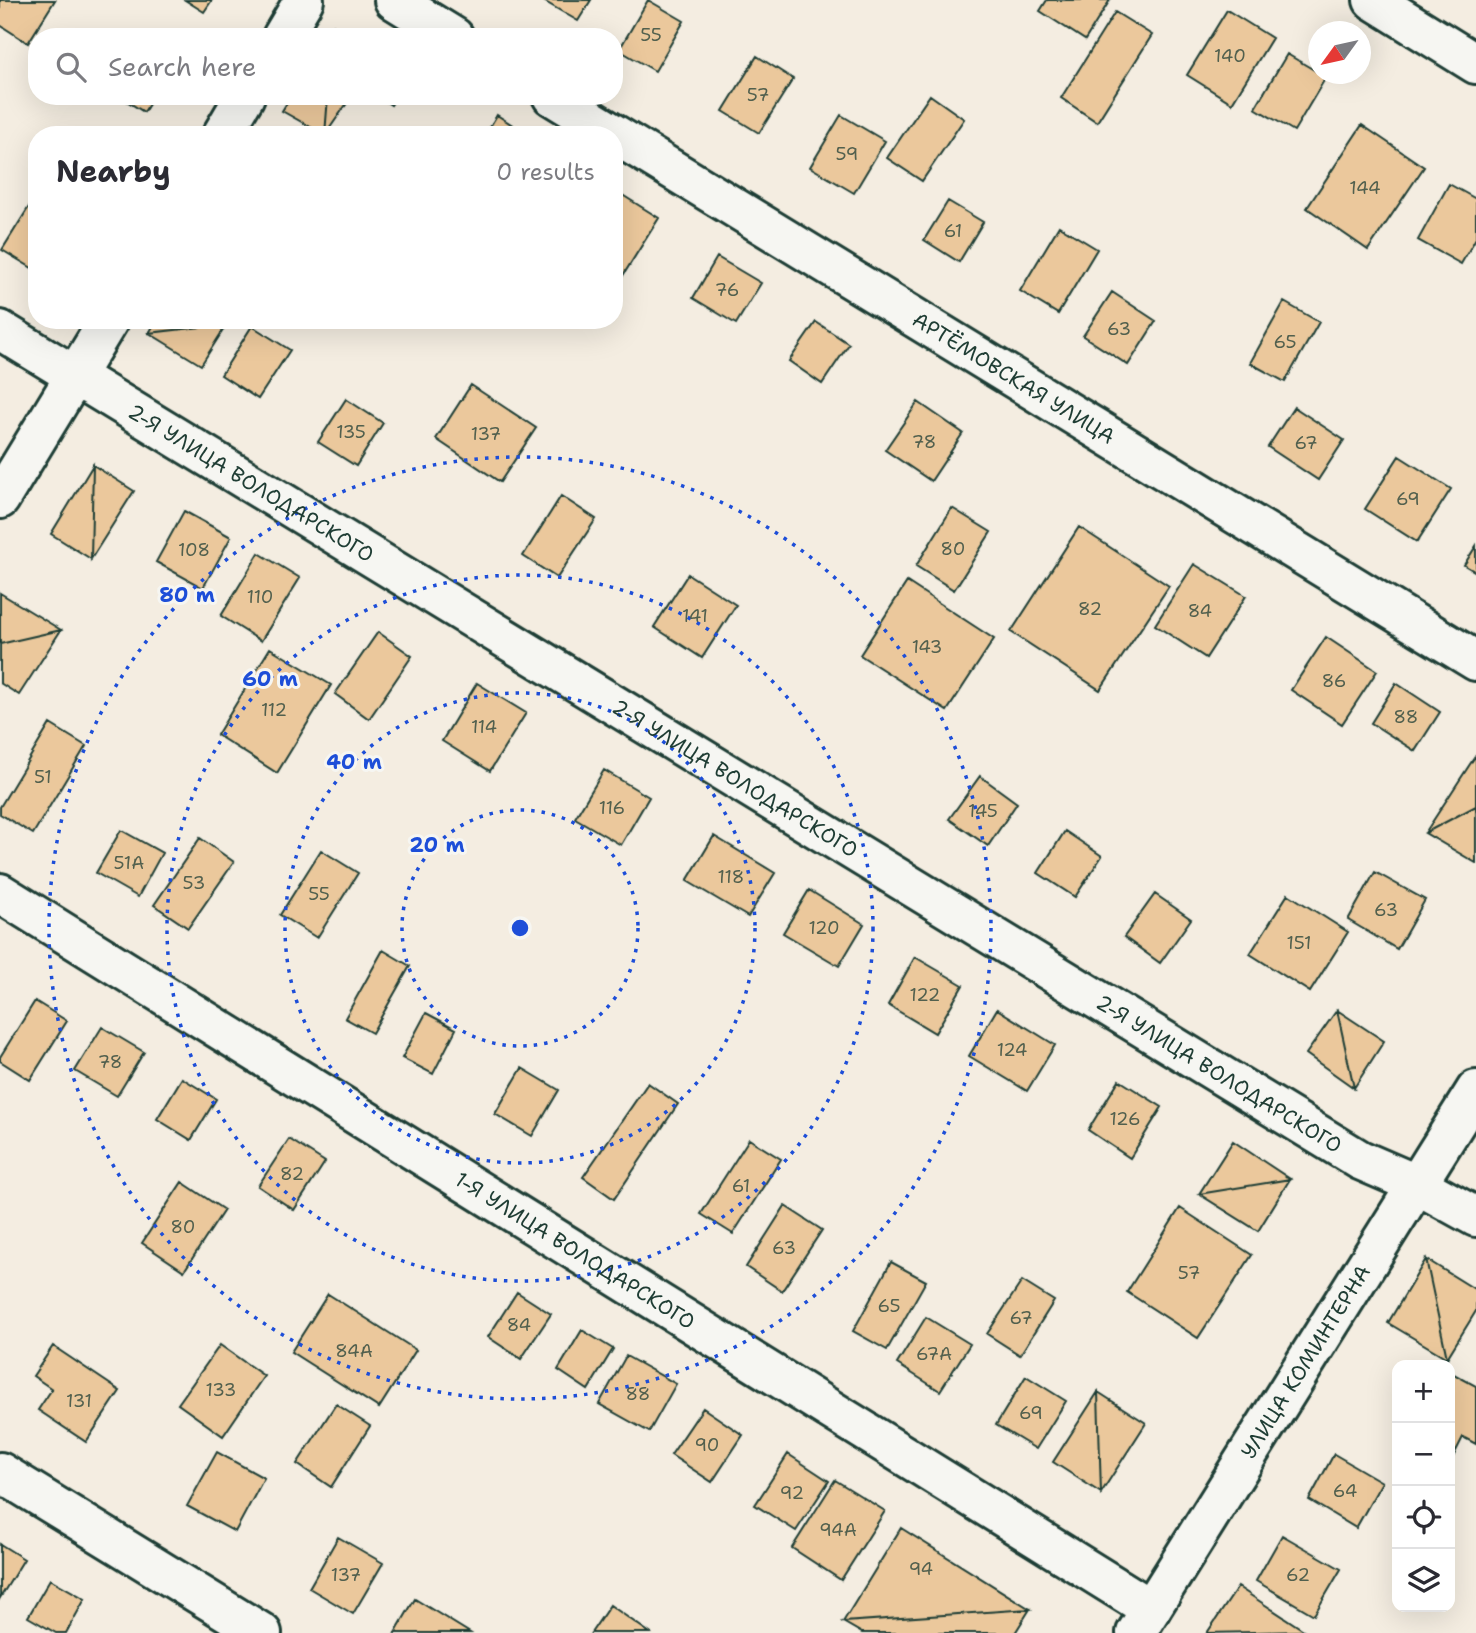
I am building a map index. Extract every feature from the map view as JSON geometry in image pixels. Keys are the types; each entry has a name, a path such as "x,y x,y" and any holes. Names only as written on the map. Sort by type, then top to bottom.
{"street":[{"path":"287,28 304,0"},
{"path":"394,0 439,28"},
{"path":"1373,0 1476,64"},
{"path":"228,126 240,105"},
{"name":"АРТЁМОВСКАЯ УЛИЦА","path":"567,105 601,126"},
{"name":"АРТЁМОВСКАЯ УЛИЦА","path":"623,139 1476,660"},
{"path":"0,499 104,329"},
{"name":"2-Я УЛИЦА ВОЛОДАРСКОГО","path":"0,330 1360,1160 1418,1185 1476,1217"},
{"name":"1-Я УЛИЦА ВОЛОДАРСКОГО","path":"0,893 1144,1621"},
{"name":"УЛИЦА КОМИНТЕРНА","path":"1144,1621 1476,1090"},
{"path":"0,1472 262,1633"}],"building":[{"path":"0,0 55,0 37,28 28,28 28,43 0,25"},
{"path":"185,0 212,0 204,12"},
{"path":"542,0 591,0 578,21"},
{"path":"648,0 684,21 655,71 623,52 623,43"},
{"path":"1047,0 1110,0 1085,40 1040,11"},
{"path":"1227,10 1272,38 1232,103 1187,75"},
{"path":"1115,12 1152,35 1097,122 1061,98"},
{"path":"1287,54 1308,66 1308,84 1322,84 1294,131 1255,108"},
{"path":"757,56 793,79 759,133 723,111"},
{"path":"930,95 964,119 922,181 887,158"},
{"path":"133,105 148,105 144,112"},
{"path":"286,105 327,105 326,126 309,126 282,111"},
{"path":"327,105 346,105 331,126 326,126"},
{"path":"497,115 514,126 490,126"},
{"path":"841,115 885,141 854,193 810,167"},
{"path":"1362,125 1424,167 1368,250 1307,208"},
{"path":"1449,184 1476,199 1476,238 1461,264 1418,240"},
{"path":"623,195 659,218 623,275"},
{"path":"948,201 983,222 959,262 924,240"},
{"path":"28,208 28,266 2,250"},
{"path":"1059,226 1097,249 1058,314 1020,291"},
{"path":"717,257 761,283 736,324 693,298"},
{"path":"1112,292 1156,321 1128,365 1083,336"},
{"path":"1284,302 1319,322 1285,382 1250,363"},
{"path":"816,322 849,344 822,384 789,361"},
{"path":"151,329 184,329 149,333"},
{"path":"184,329 224,329 201,365 149,333"},
{"path":"250,329 257,329 290,350 258,399 221,375"},
{"path":"471,385 536,428 500,482 436,439"},
{"path":"346,399 383,423 356,466 318,442"},
{"path":"918,402 963,433 931,481 885,450"},
{"path":"1294,407 1344,440 1318,480 1268,447"},
{"path":"1399,456 1451,489 1417,542 1365,509"},
{"path":"93,465 91,559 51,534"},
{"path":"93,465 134,491 91,559"},
{"path":"561,496 596,519 557,578 523,556"},
{"path":"952,508 991,532 954,590 916,566"},
{"path":"184,511 231,537 203,588 156,562"},
{"path":"1079,527 1169,586 1100,690 1011,632"},
{"path":"1476,546 1476,572 1464,565"},
{"path":"259,553 300,578 261,641 221,616"},
{"path":"1194,564 1246,596 1206,658 1155,625"},
{"path":"688,574 736,605 702,658 654,627"},
{"path":"907,582 994,639 947,711 860,655"},
{"path":"0,593 61,630 0,644"},
{"path":"61,630 19,695 0,683 0,644"},
{"path":"378,632 412,656 369,719 335,694"},
{"path":"1326,637 1377,671 1342,724 1291,690"},
{"path":"270,648 331,685 277,773 217,735"},
{"path":"477,683 526,713 490,771 442,741"},
{"path":"1396,683 1440,712 1415,751 1371,723"},
{"path":"50,724 86,746 33,834 0,814 0,807"},
{"path":"1476,755 1476,806 1425,833"},
{"path":"604,770 649,797 621,845 575,818"},
{"path":"980,776 1017,803 988,846 949,819"},
{"path":"1476,806 1476,863 1425,833"},
{"path":"121,830 162,853 138,897 96,873"},
{"path":"1065,831 1102,856 1075,897 1038,873"},
{"path":"714,836 775,873 748,917 687,881"},
{"path":"200,838 234,862 188,928 154,905"},
{"path":"321,850 358,873 317,938 280,915"},
{"path":"1375,872 1425,900 1397,949 1348,920"},
{"path":"809,890 864,924 839,966 783,933"},
{"path":"1155,894 1191,919 1160,963 1124,937"},
{"path":"1288,894 1348,932 1310,992 1250,954"},
{"path":"383,950 410,966 372,1033 345,1018"},
{"path":"915,957 963,985 935,1033 888,1005"},
{"path":"35,1001 67,1021 30,1080 0,1061 0,1057"},
{"path":"997,1009 1055,1045 1027,1091 969,1056"},
{"path":"1337,1010 1384,1041 1354,1088"},
{"path":"1337,1010 1354,1088 1306,1054"},
{"path":"426,1013 456,1029 433,1074 402,1058"},
{"path":"102,1027 144,1052 117,1096 75,1071"},
{"path":"522,1068 559,1090 532,1136 495,1114"},
{"path":"182,1078 216,1099 191,1140 157,1119"},
{"path":"1119,1080 1162,1107 1130,1158 1088,1130"},
{"path":"648,1083 678,1104 614,1199 583,1177"},
{"path":"289,1139 325,1162 294,1210 258,1186"},
{"path":"749,1139 781,1159 733,1234 701,1214"},
{"path":"1233,1141 1290,1179 1199,1194"},
{"path":"1290,1179 1258,1231 1199,1194"},
{"path":"182,1182 224,1210 184,1271 142,1243"},
{"path":"785,1206 822,1230 782,1291 746,1267"},
{"path":"1180,1208 1252,1255 1198,1338 1127,1292"},
{"path":"1426,1259 1447,1358 1388,1323"},
{"path":"1426,1259 1476,1290 1476,1311 1447,1358"},
{"path":"891,1262 926,1281 887,1350 853,1331"},
{"path":"1022,1281 1054,1301 1020,1355 987,1334"},
{"path":"517,1292 551,1314 521,1359 488,1337"},
{"path":"328,1294 416,1350 379,1408 291,1352"},
{"path":"926,1317 970,1344 940,1391 897,1364"},
{"path":"582,1330 613,1349 588,1390 558,1370"},
{"path":"220,1345 264,1376 223,1436 178,1404"},
{"path":"53,1346 120,1391 86,1442 38,1410 52,1389 33,1376"},
{"path":"626,1356 676,1384 649,1432 599,1404"},
{"path":"1455,1375 1476,1386 1476,1444 1463,1437 1455,1453"},
{"path":"1026,1376 1066,1401 1036,1449 996,1425"},
{"path":"1098,1392 1146,1423 1101,1493"},
{"path":"1098,1392 1101,1493 1053,1462"},
{"path":"336,1404 370,1426 331,1487 297,1464"},
{"path":"703,1408 743,1435 712,1482 671,1455"},
{"path":"217,1452 264,1478 235,1532 187,1506"},
{"path":"788,1454 829,1481 796,1531 755,1505"},
{"path":"1334,1454 1382,1482 1356,1528 1309,1500"},
{"path":"835,1480 885,1511 841,1580 792,1548"},
{"path":"901,1528 1030,1609 843,1622"},
{"path":"1282,1535 1341,1569 1314,1615 1256,1581"},
{"path":"338,1537 383,1563 353,1614 309,1588"},
{"path":"0,1544 24,1559 0,1598"},
{"path":"50,1579 85,1599 66,1633 56,1633 28,1617"},
{"path":"1238,1587 1305,1631 1207,1633"},
{"path":"415,1599 470,1633 395,1633"},
{"path":"610,1605 650,1633 591,1633"},
{"path":"1030,1609 1015,1633 862,1633 843,1622"}]}
